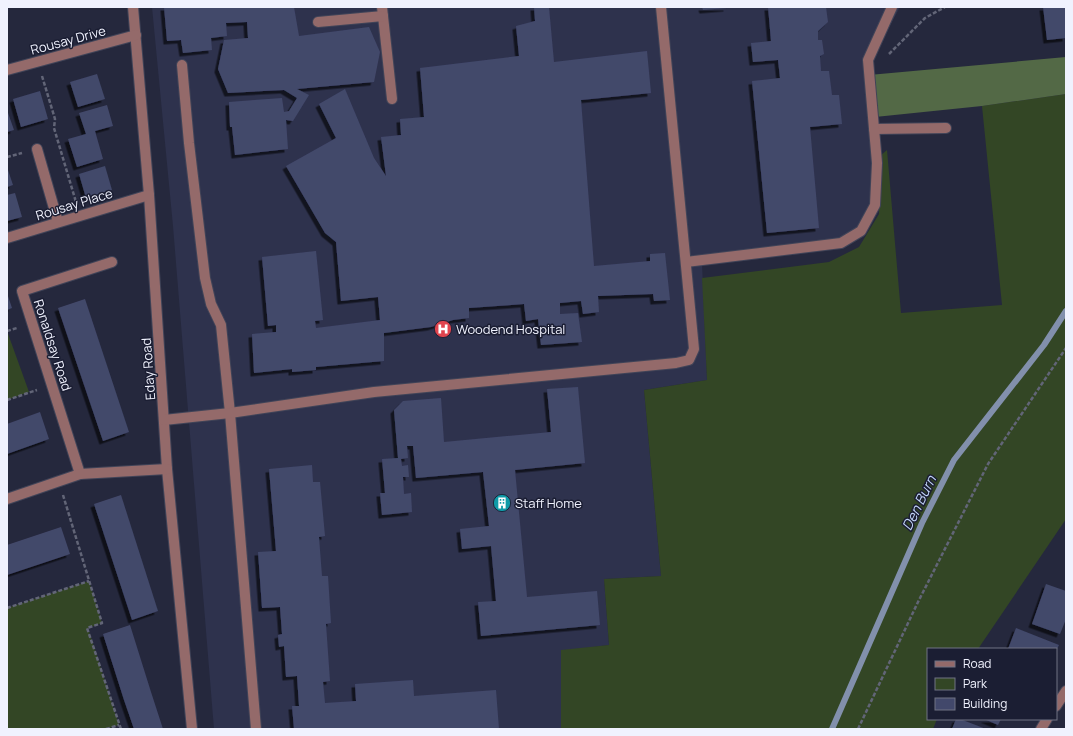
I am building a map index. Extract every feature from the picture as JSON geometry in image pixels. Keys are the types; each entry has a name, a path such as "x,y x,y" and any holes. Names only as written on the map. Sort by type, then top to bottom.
{"street":[{"name":"Eday Road","path":"133,7 149,195 167,469 192,729"},
{"path":"164,420 230,413 374,392 689,360 694,349 661,7"},
{"path":"686,262 841,243 861,231 875,205 877,163 868,60 892,7"},
{"path":"318,22 383,11 392,99"},
{"name":"Rousay Drive","path":"7,70 136,35"},
{"path":"182,65 189,143 205,278 211,304 221,325 230,413 256,729"},
{"path":"874,129 946,128"},
{"path":"37,148 58,222"},
{"name":"Rousay Place","path":"7,238 149,195"},
{"name":"Ronaldsay Road","path":"80,474 22,291 112,262"},
{"path":"7,499 80,474 167,469"},
{"path":"1057,704 1066,691"},
{"path":"1041,729 1046,720"}],"path":[{"path":"869,75 925,18 944,7"},
{"path":"37,62 55,119 54,128 80,216"},
{"path":"858,729 918,602 988,464 1066,348"},
{"path":"7,400 52,384"},
{"path":"59,482 102,623 88,628 121,729"},
{"path":"7,608 89,580"},
{"path":"106,729 119,725"}],"shaded area":[{"name":"Woodend Hospital","path":"152,7 900,7 869,65 874,129 869,209 856,235 835,246 702,263 707,380 644,390 661,576 604,579 609,645 561,651 561,729 214,729 173,226"}],"green space":[{"path":"1066,57 1066,94 982,106 875,117 869,75"},
{"path":"1066,94 1066,519 979,648 927,648 927,720 937,720 933,729 561,729 561,650 609,645 604,579 661,576 644,390 707,380 702,278 829,262 859,247 879,214 880,156 887,150 901,313 1002,305 982,106"},
{"path":"7,331 29,392 7,400"},
{"path":"89,581 102,623 88,628 119,725 106,729 7,729 7,608"}],"building":[{"path":"164,7 294,7 299,36 369,27 380,52 374,82 297,89 309,95 293,121 286,120 288,149 235,155 232,127 230,127 229,102 282,98 284,112 289,111 297,98 284,90 228,93 218,69 224,40 248,38 247,22 226,23 227,36 211,38 212,50 183,53 181,40 167,41"},
{"path":"534,7 549,7 554,62 647,51 651,93 581,100 594,266 650,261 650,254 665,253 670,300 654,301 653,294 598,296 599,312 583,314 581,301 560,303 560,314 578,313 582,342 541,345 538,319 526,321 524,304 469,308 469,318 453,320 431,327 384,333 384,361 316,367 316,370 292,372 292,369 254,373 252,334 276,332 276,325 268,326 262,257 316,251 323,320 315,321 316,328 380,320 378,297 341,301 336,242 325,233 286,166 336,138 319,104 345,89 374,158 386,176 381,137 401,135 400,119 424,117 420,68 519,56 516,26 535,21"},
{"path":"702,7 727,7 727,8 703,10"},
{"path":"768,7 826,7 828,22 818,31 818,40 822,40 824,54 820,56 821,71 829,71 832,95 839,95 842,124 810,127 819,228 767,233 752,81 780,78 778,60 753,62 751,43 771,41"},
{"path":"1043,7 1066,7 1066,38 1047,40"},
{"path":"97,74 105,99 78,107 70,82"},
{"path":"40,91 48,119 21,127 13,99"},
{"path":"107,105 113,126 95,131 103,159 77,167 68,139 86,134 79,113"},
{"path":"7,110 14,130 7,132"},
{"path":"105,166 112,190 86,198 79,174"},
{"path":"7,167 13,185 7,187"},
{"path":"15,193 22,217 7,221 7,195"},
{"path":"7,293 12,308 7,310"},
{"path":"85,299 129,432 103,441 58,308"},
{"name":"Staff Home","path":"578,387 585,463 515,470 527,597 597,591 600,625 481,636 478,602 496,601 491,546 462,549 460,529 489,526 483,472 416,478 413,446 407,446 408,458 401,459 402,466 408,465 409,477 403,477 404,494 411,493 412,512 382,515 380,493 385,493 382,459 398,458 394,410 403,401 441,398 444,442 551,432 547,389"},
{"path":"40,412 49,439 7,454 7,424"},
{"path":"312,465 313,482 320,482 325,536 319,537 322,576 328,576 331,623 326,624 330,681 323,682 325,703 356,701 355,684 413,680 414,696 496,690 499,729 294,729 292,706 299,706 297,676 286,677 284,646 279,647 278,635 282,634 280,607 262,608 258,552 276,551 269,469"},
{"path":"121,495 158,611 132,620 94,504"},
{"path":"61,527 70,554 7,575 7,545"},
{"path":"1046,584 1066,591 1066,619 1060,634 1032,624"},
{"path":"130,625 163,729 134,729 103,634"},
{"path":"1016,628 1059,645 1057,649 1008,648"},
{"path":"956,720 963,720 986,729 952,729"},
{"path":"986,720 1000,720 998,725"}],"waterway":[{"name":"Den Burn","path":"832,729 922,523 954,460 1044,345 1066,311"}],"place":[{"name":"Woodend Hospital","path":"443,329"},
{"name":"Staff Home","path":"502,503"}]}
